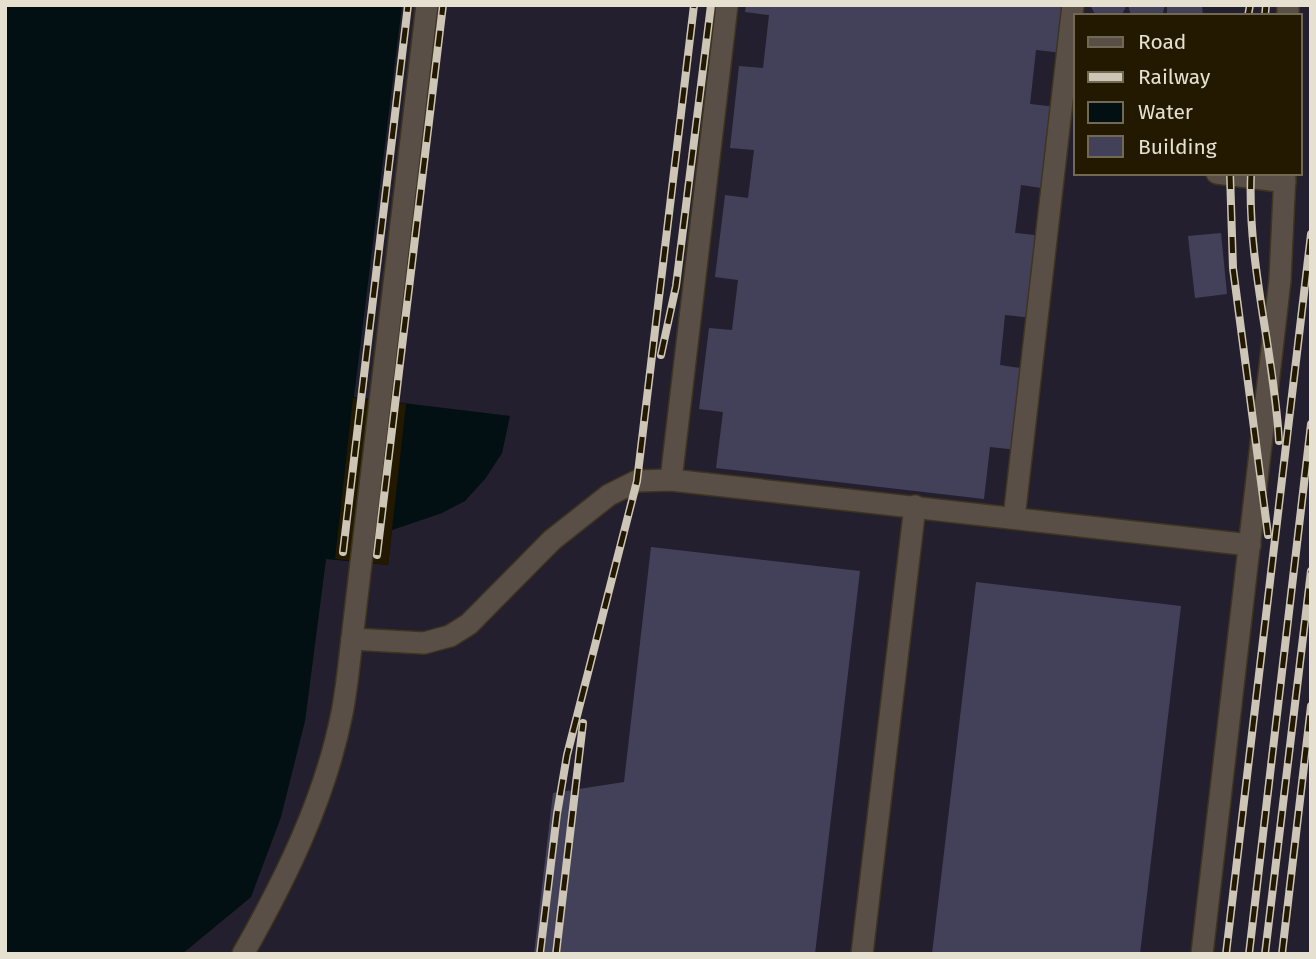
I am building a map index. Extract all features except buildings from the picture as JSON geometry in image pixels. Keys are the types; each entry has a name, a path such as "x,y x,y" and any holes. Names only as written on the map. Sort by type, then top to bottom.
{"street":[{"path":"243,954 279,889 305,834 326,774 342,713 427,5"},
{"path":"671,480 727,5"},
{"path":"1014,518 1066,153 1073,5"},
{"path":"1202,954 1280,280 1286,178 1245,175"},
{"path":"352,639 424,643 450,636 469,624 552,540 609,495 637,481 671,480 1250,545"},
{"path":"862,954 915,506"}],"shaded area":[{"path":"402,5 1311,5 1311,954 182,954 251,897 305,721 326,559 335,559 392,530 442,513 485,479 502,453 509,416 353,398"}],"water":[{"path":"5,5 402,5 354,397 510,416 502,453 485,479 465,501 442,513 392,530 388,565 326,559 305,721 281,817 251,897 182,954 5,954"}],"pier":[{"path":"353,398 406,404 388,565 335,559"}],"railway":[{"path":"343,552 408,5"},
{"path":"377,555 443,5"},
{"path":"540,954 567,755 637,481 694,5"},
{"path":"661,355 676,286 711,5"},
{"path":"1248,14 1250,5"},
{"path":"1265,14 1266,5"},
{"path":"1230,175 1233,268 1268,535"},
{"path":"1251,175 1253,241 1279,441"},
{"path":"1226,954 1311,234"},
{"path":"1249,954 1311,424"},
{"path":"1265,954 1311,571"},
{"path":"1282,954 1311,706"},
{"path":"556,954 583,723"}]}
